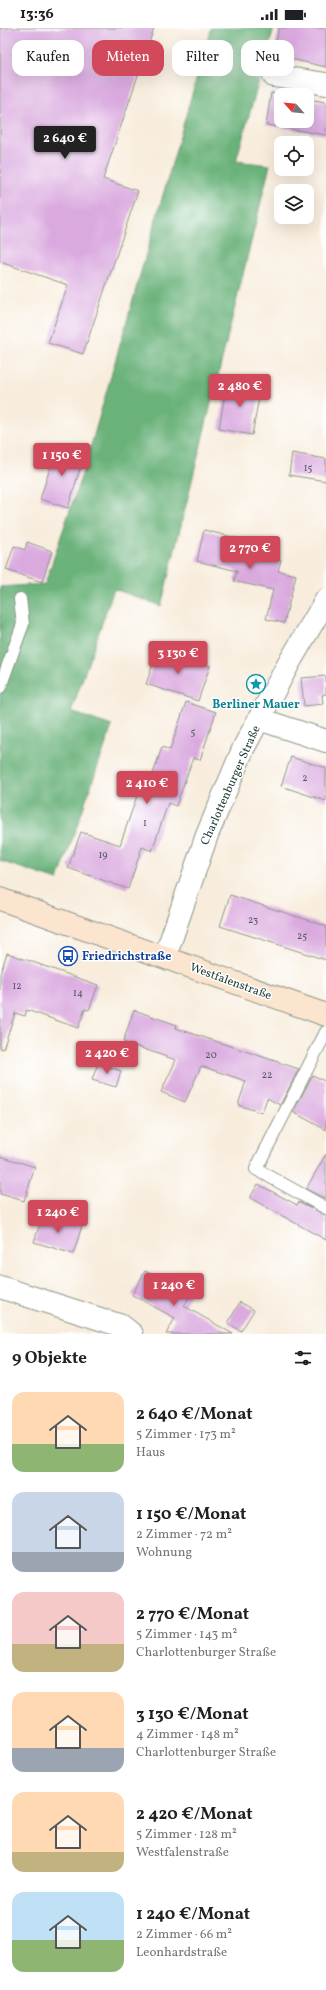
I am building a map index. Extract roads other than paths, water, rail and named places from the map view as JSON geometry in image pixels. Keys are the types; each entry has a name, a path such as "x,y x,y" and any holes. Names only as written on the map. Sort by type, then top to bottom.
{"main road":[{"name":"Westfalenstraße","path":"0,899 326,1015"}],"street":[{"path":"274,76 326,84"},
{"name":"Charlottenburger Straße","path":"165,958 207,835 244,747 289,663 326,600"},
{"path":"259,719 326,741"},
{"path":"0,1287 122,1326 132,1334"}],"lane":[{"path":"0,687 23,624 20,599"},
{"path":"326,1032 256,1169 326,1208"}],"place":[{"name":"Berliner Mauer","path":"256,684"},
{"name":"Friedrichstraße","path":"68,956"}]}
